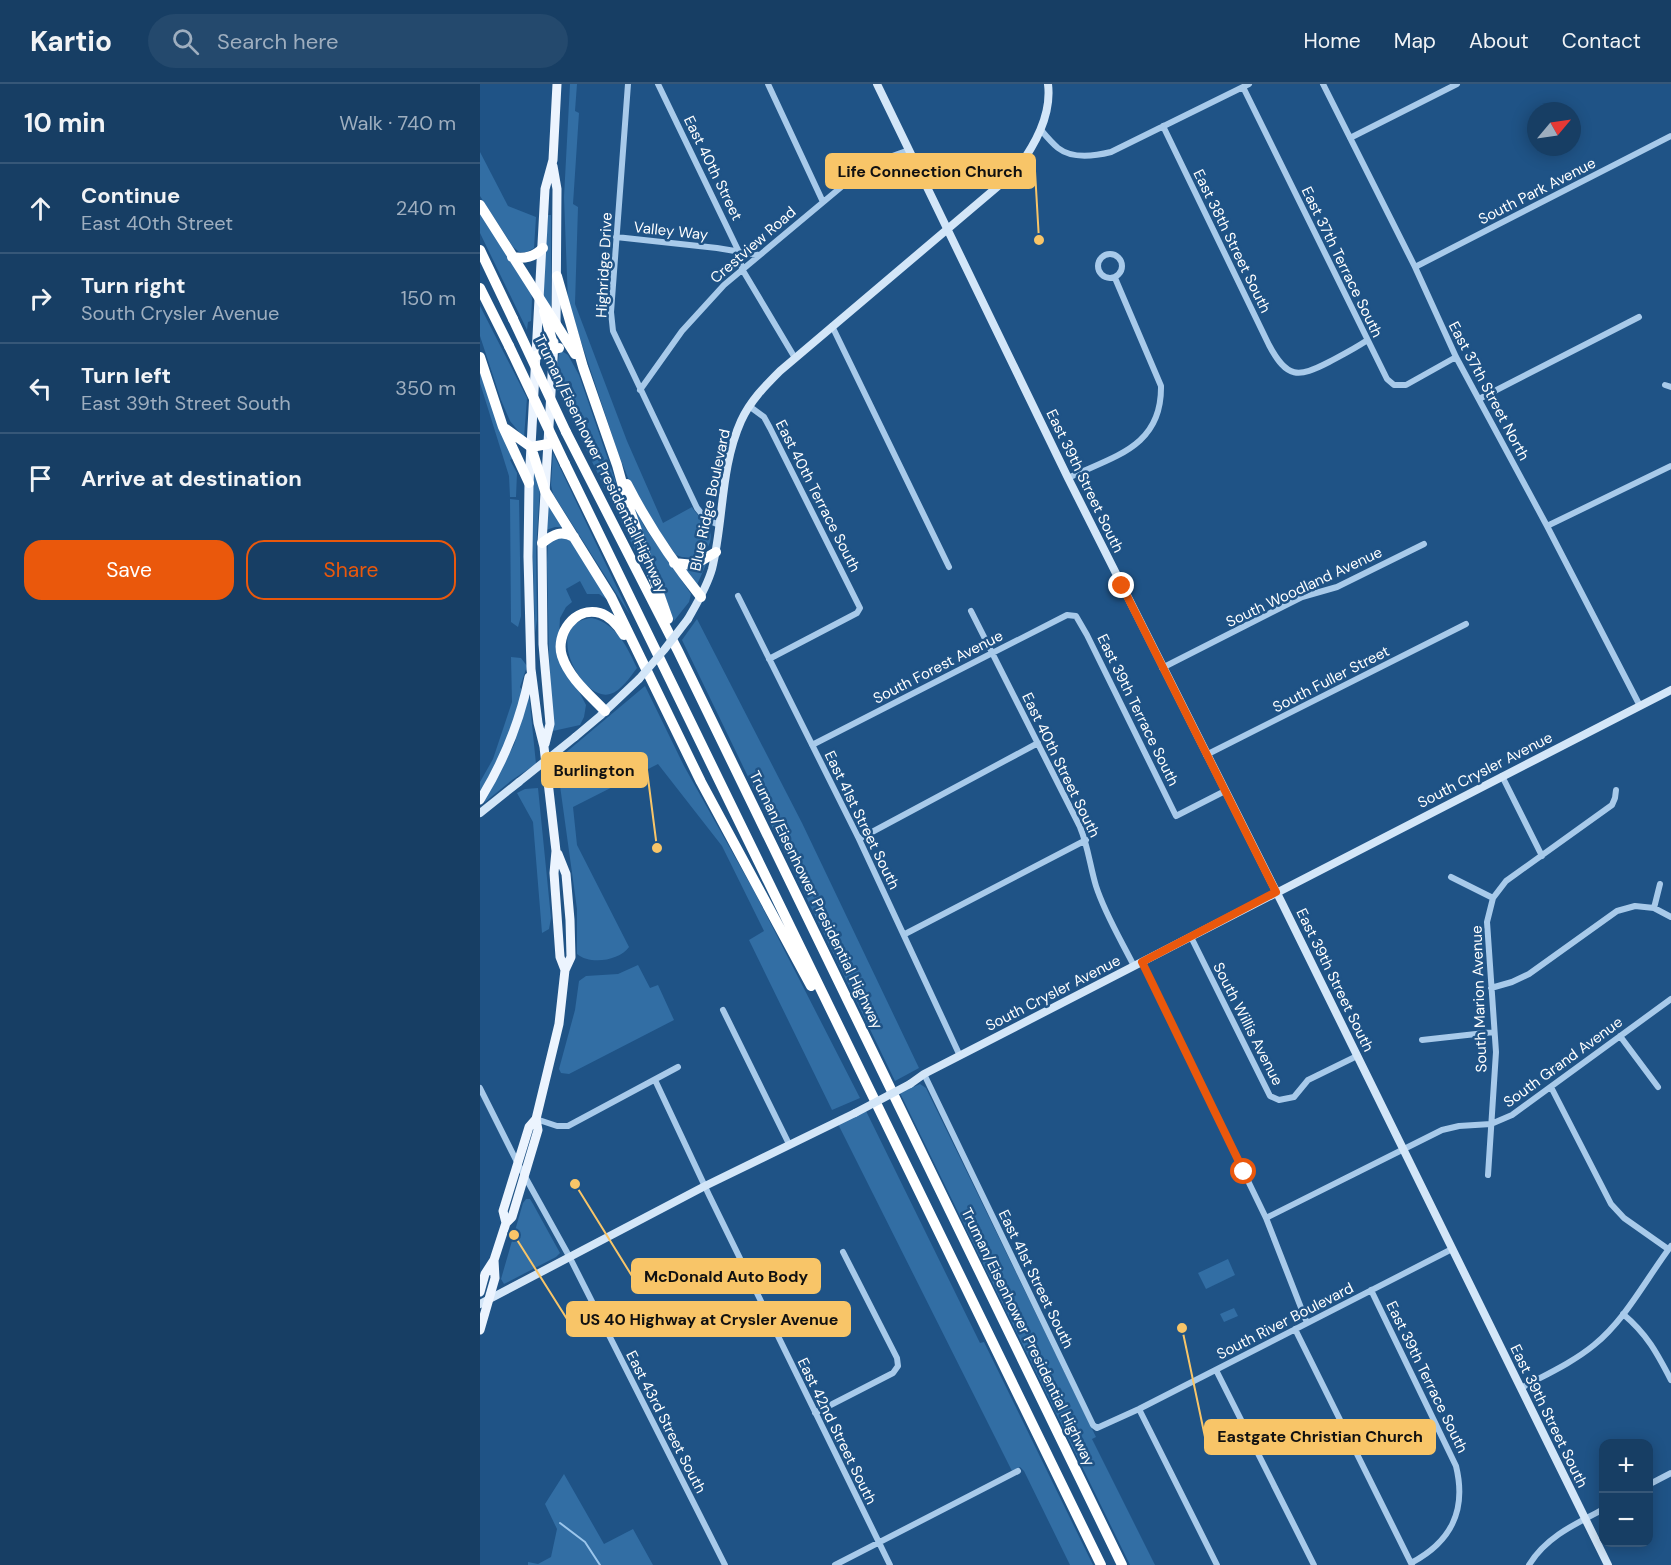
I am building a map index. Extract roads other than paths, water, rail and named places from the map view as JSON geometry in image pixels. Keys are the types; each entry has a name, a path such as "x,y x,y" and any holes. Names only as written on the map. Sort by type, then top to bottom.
{"highway":[{"path":"480,205 583,367"},
{"path":"512,257 530,257 543,248"},
{"name":"Truman/Eisenhower Presidential Highway","path":"480,250 566,432 678,651 1122,1565"},
{"path":"557,276 583,367 678,651"},
{"name":"Truman/Eisenhower Presidential Highway","path":"480,288 1101,1565"},
{"path":"539,299 554,348"},
{"path":"536,356 554,348 565,348 573,352"},
{"path":"480,357 503,427 529,483"},
{"path":"503,427 531,447 545,491 611,597 712,803 861,1072"},
{"path":"531,447 548,444"},
{"path":"617,465 647,522 674,563 701,597"},
{"path":"542,543 559,533 566,533 575,538"},
{"path":"674,563 694,565 716,552"},
{"path":"605,711 575,679 562,659 560,648 564,630 578,616 590,612 601,613 619,626 638,656"}],"main road":[{"path":"544,747 550,724 543,644 542,543 556,322 557,189 553,160 557,84"},
{"name":"East 39th Street South","path":"877,84 1068,478 1276,892 1608,1565"},
{"name":"Blue Ridge Boulevard","path":"480,813 605,711 639,679 664,650 688,619 701,597 711,572 733,441 749,406 761,390 795,358 1016,171 1041,130 1046,111 1048,84"},
{"path":"480,1292 484,1274 494,1260 506,1223 512,1217 538,1130 536,1119 559,1024 565,970 571,957 566,874 556,851 544,747 538,723 531,669 528,557 529,483 545,189 553,160"},
{"path":"480,800 497,773 520,719 531,669"},
{"name":"South Crysler Avenue","path":"480,1304 705,1186 855,1113 924,1074 1671,690"},
{"path":"506,1223 503,1211 529,1127 536,1119"},
{"path":"480,1330 495,1278 494,1260"}],"street":[{"name":"Highridge Drive","path":"628,84 610,312 612,325 640,390 697,508 706,519 719,525"},
{"name":"East 40th Street","path":"658,84 739,252 742,269 795,358"},
{"path":"768,84 823,202"},
{"name":"East 37th Street North","path":"1323,84 1415,267 1454,358 1479,399 1547,526 1640,706"},
{"path":"1350,138 1457,84"},
{"path":"1041,130 1060,150 1088,156 1111,152 1246,85"},
{"name":"East 37th Terrace South","path":"1246,85 1366,340 1387,379 1394,385 1406,385 1454,358"},
{"name":"East 38th Street South","path":"1163,126 1269,345 1281,364 1287,370 1304,373 1354,349 1366,340"},
{"name":"South Park Avenue","path":"1415,267 1671,136"},
{"name":"Crestview Road","path":"640,390 698,312 742,269 861,172 884,159 909,150"},
{"name":"Valley Way","path":"616,237 759,255"},
{"path":"1105,254 1115,254 1122,261 1122,271 1115,278 1105,278 1099,271 1099,261 1105,254"},
{"path":"1068,478 1137,445 1150,431 1161,402 1161,386 1115,278"},
{"path":"1479,399 1639,317"},
{"path":"832,326 949,567"},
{"name":"East 40th Terrace South","path":"749,406 764,417 860,608 857,613 769,659"},
{"path":"1547,526 1671,466"},
{"name":"South Woodland Avenue","path":"1162,668 1302,597 1337,587 1424,544"},
{"name":"East 41st Street South","path":"738,596 905,934 960,1056"},
{"name":"East 40th Street South","path":"971,610 1086,840 1103,903 1138,964"},
{"name":"South Forest Avenue","path":"812,745 1061,617 1076,616"},
{"name":"East 39th Terrace South","path":"1076,616 1176,816 1225,791"},
{"name":"South Fuller Street","path":"1206,755 1466,624"},
{"path":"531,645 543,644"},
{"path":"859,839 1038,743"},
{"path":"1502,776 1542,856"},
{"path":"1451,877 1493,898 1506,881 1612,805 1616,790"},
{"path":"905,934 1086,840"},
{"path":"1654,908 1660,884"},
{"name":"South Marion Avenue","path":"1488,1175 1496,1052 1487,922 1493,898"},
{"path":"1491,988 1529,974 1617,911 1635,906 1654,908 1671,916"},
{"name":"South Willis Avenue","path":"1191,937 1270,1096 1279,1100 1294,1097 1308,1080 1357,1056"},
{"path":"1138,964 1266,1218 1307,1323"},
{"name":"South Grand Avenue","path":"1266,1218 1442,1130 1459,1126 1491,1124 1512,1115 1671,999"},
{"path":"723,1010 789,1144"},
{"path":"1422,1040 1494,1032"},
{"path":"1620,1036 1658,1087"},
{"path":"536,1119 557,1126 568,1126 678,1067"},
{"name":"East 41st Street South","path":"924,1074 1093,1425 1097,1428"},
{"name":"East 42nd Street South","path":"655,1080 890,1565"},
{"path":"1521,1388 1581,1355 1608,1332 1670,1247 1624,1218 1611,1204 1551,1087"},
{"name":"East 43rd Street South","path":"480,1088 524,1176 569,1256 724,1565"},
{"name":"South River Boulevard","path":"1097,1428 1139,1409 1452,1249"},
{"path":"815,1413 893,1373 898,1364 843,1252"},
{"name":"East 39th Terrace South","path":"1371,1290 1456,1466 1460,1481 1459,1508 1450,1530 1432,1551 1412,1564"},
{"path":"1623,1314 1639,1326 1671,1380"},
{"path":"1295,1329 1412,1564"},
{"path":"1216,1370 1314,1565"},
{"path":"1139,1409 1217,1565"},
{"path":"835,1565 1018,1471"},
{"path":"1653,1482 1671,1473"},
{"path":"1529,1565 1534,1556 1557,1534 1599,1511"}],"waterway":[{"path":"560,1523 585,1542 600,1565"}],"place":[{"name":"Life Connection Church","path":"1039,240"},
{"name":"Burlington","path":"657,848"},
{"name":"McDonald Auto Body","path":"575,1184"},
{"name":"US 40 Highway at Crysler Avenue","path":"514,1235"},
{"name":"Eastgate Christian Church","path":"1182,1328"}]}
